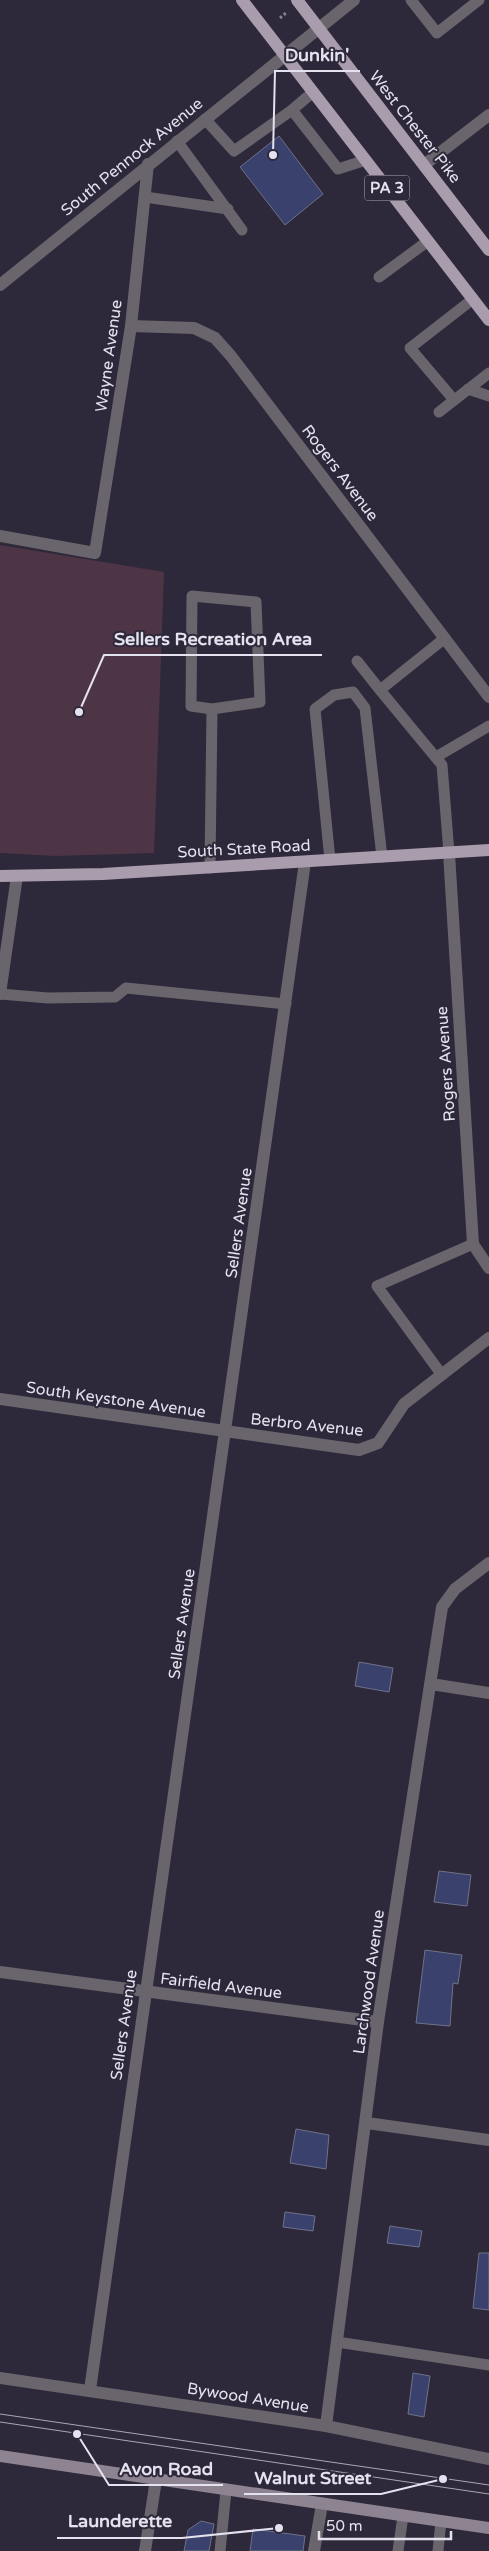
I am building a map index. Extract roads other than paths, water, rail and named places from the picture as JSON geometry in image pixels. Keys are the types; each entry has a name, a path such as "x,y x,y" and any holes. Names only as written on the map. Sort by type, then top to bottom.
{"main road":[{"name":"PA 3","path":"242,0 489,320"},
{"name":"West Chester Pike","path":"294,5 317,28 489,250"},
{"name":"South State Road","path":"0,876 210,868 489,850"},
{"path":"0,2456 226,2491 489,2528"}],"street":[{"name":"South Pennock Avenue","path":"0,285 354,0"},
{"path":"424,165 489,115"},
{"name":"Wayne Avenue","path":"0,536 95,552 131,326 148,164"},
{"name":"Rogers Avenue","path":"131,326 194,328 215,338 231,356 489,697"},
{"name":"Rogers Avenue","path":"448,853 473,1244"},
{"name":"Sellers Avenue","path":"90,2390 144,1993 227,1433 305,862"},
{"path":"0,994 17,876"},
{"path":"473,1244 489,1268"},
{"name":"Berbro Avenue","path":"227,1433 359,1450 366,1449 378,1443 404,1404 489,1338"},
{"name":"South Keystone Avenue","path":"0,1399 227,1433"},
{"name":"Larchwood Avenue","path":"326,2426 367,2123 378,2022 442,1607 455,1589 489,1564"},
{"path":"431,1684 489,1693"},
{"name":"Fairfield Avenue","path":"0,1972 144,1993 378,2022"},
{"path":"367,2123 489,2140"},
{"name":"Bywood Avenue","path":"0,2378 326,2426 489,2459"},
{"path":"145,2551 156,2480"},
{"path":"314,2551 322,2504"}],"lane":[{"path":"411,0 437,33 479,0"},
{"path":"205,119 234,151 292,110 313,92"},
{"path":"292,110 338,169 366,160"},
{"path":"177,141 242,230"},
{"path":"145,196 228,209"},
{"path":"379,277 428,241"},
{"path":"454,400 410,348 473,299"},
{"path":"439,412 489,373"},
{"path":"468,389 489,396"},
{"path":"192,596 256,602 260,702 212,709 191,706 192,596"},
{"path":"380,690 445,638"},
{"path":"357,661 442,765 448,853"},
{"path":"330,860 315,709 334,695 353,692 365,708 382,857"},
{"path":"210,868 212,709"},
{"path":"436,757 489,726"},
{"path":"0,994 48,998 115,997 126,988 286,1004"},
{"path":"442,1375 377,1286 473,1244"},
{"path":"337,2342 489,2365"},
{"path":"220,2551 226,2491"},
{"path":"398,2551 403,2516"},
{"path":"438,2551 441,2521"}],"tram line":[{"path":"0,2414 489,2485"},
{"path":"0,2422 489,2494"}],"place":[{"name":"Dunkin'","path":"273,155"},
{"name":"Sellers Recreation Area","path":"79,712"},
{"name":"Avon Road","path":"77,2434"},
{"name":"Walnut Street","path":"443,2479"},
{"name":"Launderette","path":"279,2528"}]}
